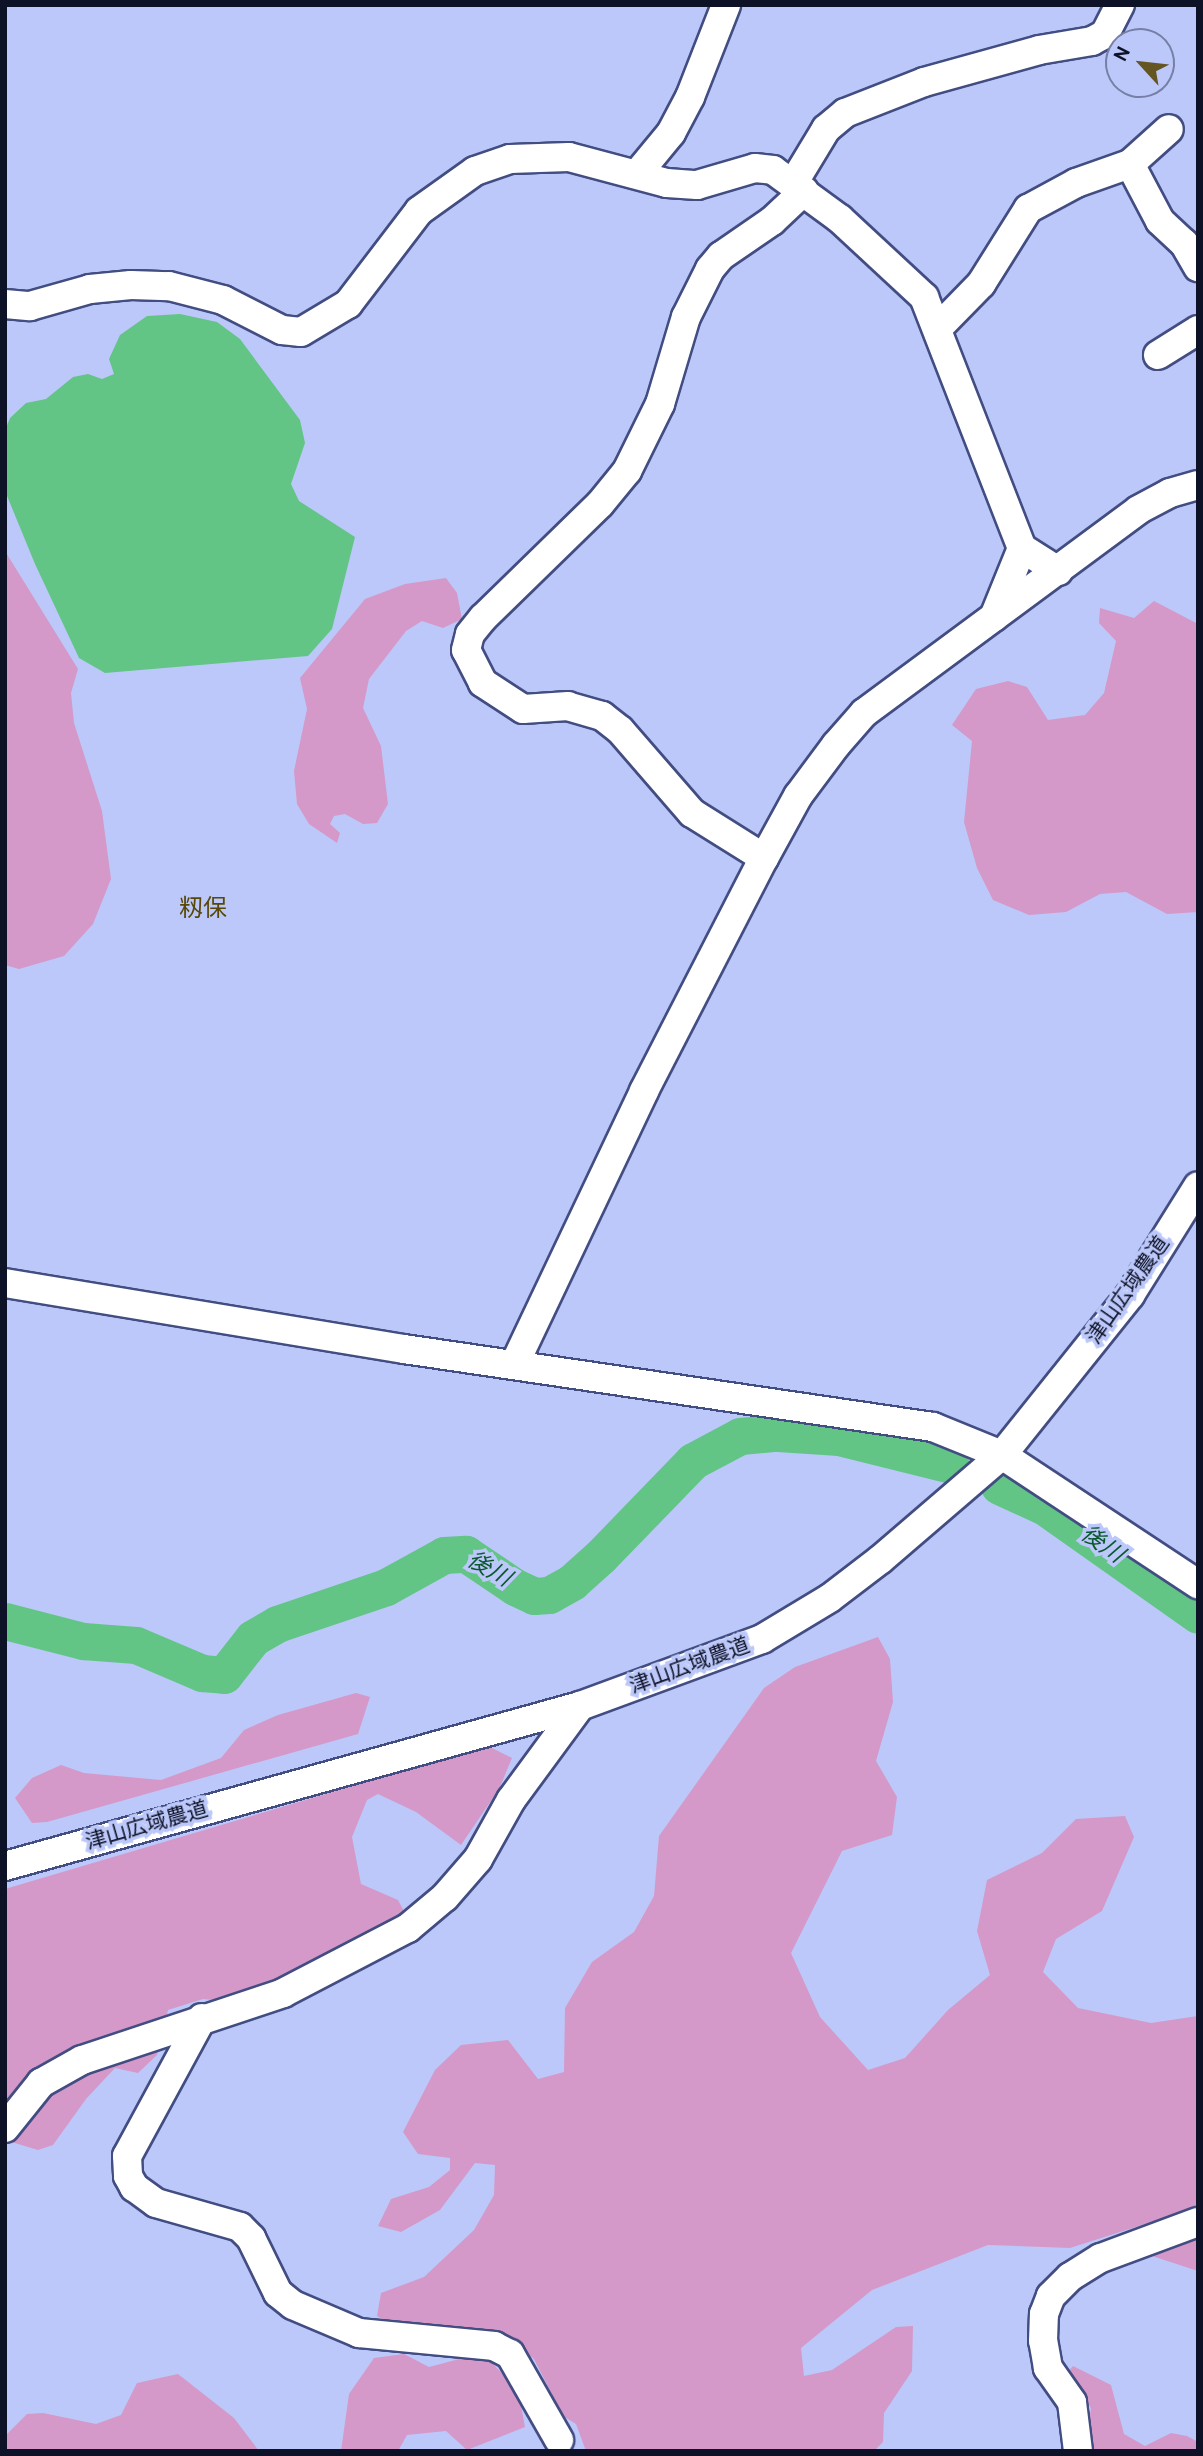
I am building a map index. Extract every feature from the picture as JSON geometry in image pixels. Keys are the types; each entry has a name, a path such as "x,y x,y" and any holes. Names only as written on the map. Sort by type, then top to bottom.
{"street":[{"path":"638,173 684,109 726,5"},
{"path":"764,858 692,813 620,730 602,716 568,706 523,709 483,683 466,650 470,634 483,618 600,504 627,471 660,404 686,317 710,269 720,256 772,221 799,186 827,129 845,113 924,82 1039,50 1092,41 1105,34 1120,5"},
{"path":"939,328 981,284 1028,209 1076,183 1130,164 1168,129"},
{"path":"5,304 30,306 90,289 131,285 169,286 223,300 282,330 301,332 348,304 419,212 475,171 510,159 556,157 638,173 667,183 698,185 755,168 773,170 799,186 908,278 924,297 939,328 1021,548 1058,571"},
{"path":"1130,164 1160,221 1184,243 1198,267"},
{"path":"1158,355 1198,330"},
{"path":"515,1363 643,1091 798,796 864,713 1138,510 1171,493 1198,485"},
{"path":"993,620 1021,548"},
{"name":"津山広域農道","path":"5,1866 580,1706 762,1639 830,1598 881,1559 1002,1455 1130,1296 1198,1186"},
{"path":"5,1283 515,1363 886,1416 933,1427 1002,1455 1198,1584"},
{"path":"5,2127 22,2102 51,2077 82,2060 283,1993 408,1928 445,1897 478,1858 510,1800 580,1706"},
{"path":"202,2018 127,2156 128,2176 134,2187 156,2203 240,2227 251,2238 278,2293 293,2305 359,2333 494,2346 510,2354 569,2442"},
{"path":"1078,2451 1072,2402 1048,2368 1043,2341 1044,2314 1051,2296 1070,2277 1101,2258 1198,2222"}],"shaded area":[{"path":"180,314 217,322 240,339 300,420 305,443 291,484 299,501 355,537 332,629 308,656 105,673 79,658 35,564 5,491 5,430 10,418 26,403 46,399 73,377 88,374 102,379 114,374 109,359 120,335 147,316"},
{"path":"5,551 78,669 71,693 74,723 102,811 111,879 93,924 64,956 19,969 5,965"},
{"path":"446,578 457,593 462,619 443,628 422,621 406,631 369,679 363,708 381,746 388,804 377,823 363,824 345,814 334,816 330,824 340,833 337,843 309,824 297,804 294,771 307,709 300,678 365,599 405,584"},
{"path":"1154,601 1198,624 1198,912 1167,914 1126,892 1100,894 1066,912 1029,915 993,900 977,868 964,822 972,741 952,725 976,689 1008,681 1027,687 1048,720 1085,715 1104,693 1116,641 1099,623 1100,608 1134,618"},
{"path":"878,1637 890,1659 893,1702 876,1761 897,1797 892,1835 842,1851 791,1953 820,2017 868,2070 905,2058 948,2010 990,1975 977,1931 987,1880 1042,1853 1076,1819 1125,1816 1134,1837 1102,1911 1056,1939 1043,1972 1078,2008 1151,2023 1198,2016 1198,2207 1070,2248 988,2245 872,2290 801,2348 804,2376 832,2370 896,2327 913,2326 912,2371 884,2413 883,2442 874,2451 586,2451 576,2424 563,2416 534,2359 507,2336 392,2325 377,2316 381,2293 424,2277 474,2230 494,2195 495,2165 475,2163 440,2210 401,2232 378,2226 391,2199 429,2187 450,2170 450,2158 418,2154 403,2132 435,2070 461,2045 508,2040 538,2079 564,2072 565,2008 592,1962 634,1932 654,1896 659,1836 764,1688 795,1667"},
{"path":"356,1693 370,1697 358,1734 47,1822 32,1823 15,1798 32,1778 61,1765 84,1773 161,1780 221,1758 244,1730 278,1715"},
{"path":"488,1746 512,1758 499,1789 461,1845 416,1812 378,1794 367,1800 352,1837 361,1884 398,1900 405,1913 295,1978 224,2001 203,1999 168,2010 157,2055 138,2073 115,2068 86,2099 53,2145 38,2150 5,2140 5,1889"},
{"path":"1198,2235 1198,2271 1152,2256 1167,2244"},
{"path":"404,2354 429,2367 463,2358 491,2362 518,2390 525,2427 467,2450 446,2431 407,2435 398,2451 341,2451 349,2394 374,2358"},
{"path":"1073,2366 1111,2385 1124,2434 1145,2446 1171,2433 1187,2436 1198,2442 1198,2451 1084,2451 1091,2409 1082,2388 1067,2373"},
{"path":"178,2374 234,2418 259,2451 5,2451 5,2436 27,2414 43,2413 96,2424 121,2415 137,2383"}],"waterway":[{"name":"後川","path":"5,1621 83,1641 136,1645 202,1673 224,1675 253,1638 277,1624 386,1587 444,1555 466,1554 515,1587 534,1596 549,1595 572,1582 601,1556 693,1461 740,1436 778,1433 839,1437 951,1465"},
{"name":"後川","path":"999,1486 1045,1507 1198,1615"}],"district":[{"name":"籾保","path":"203,911"}]}
